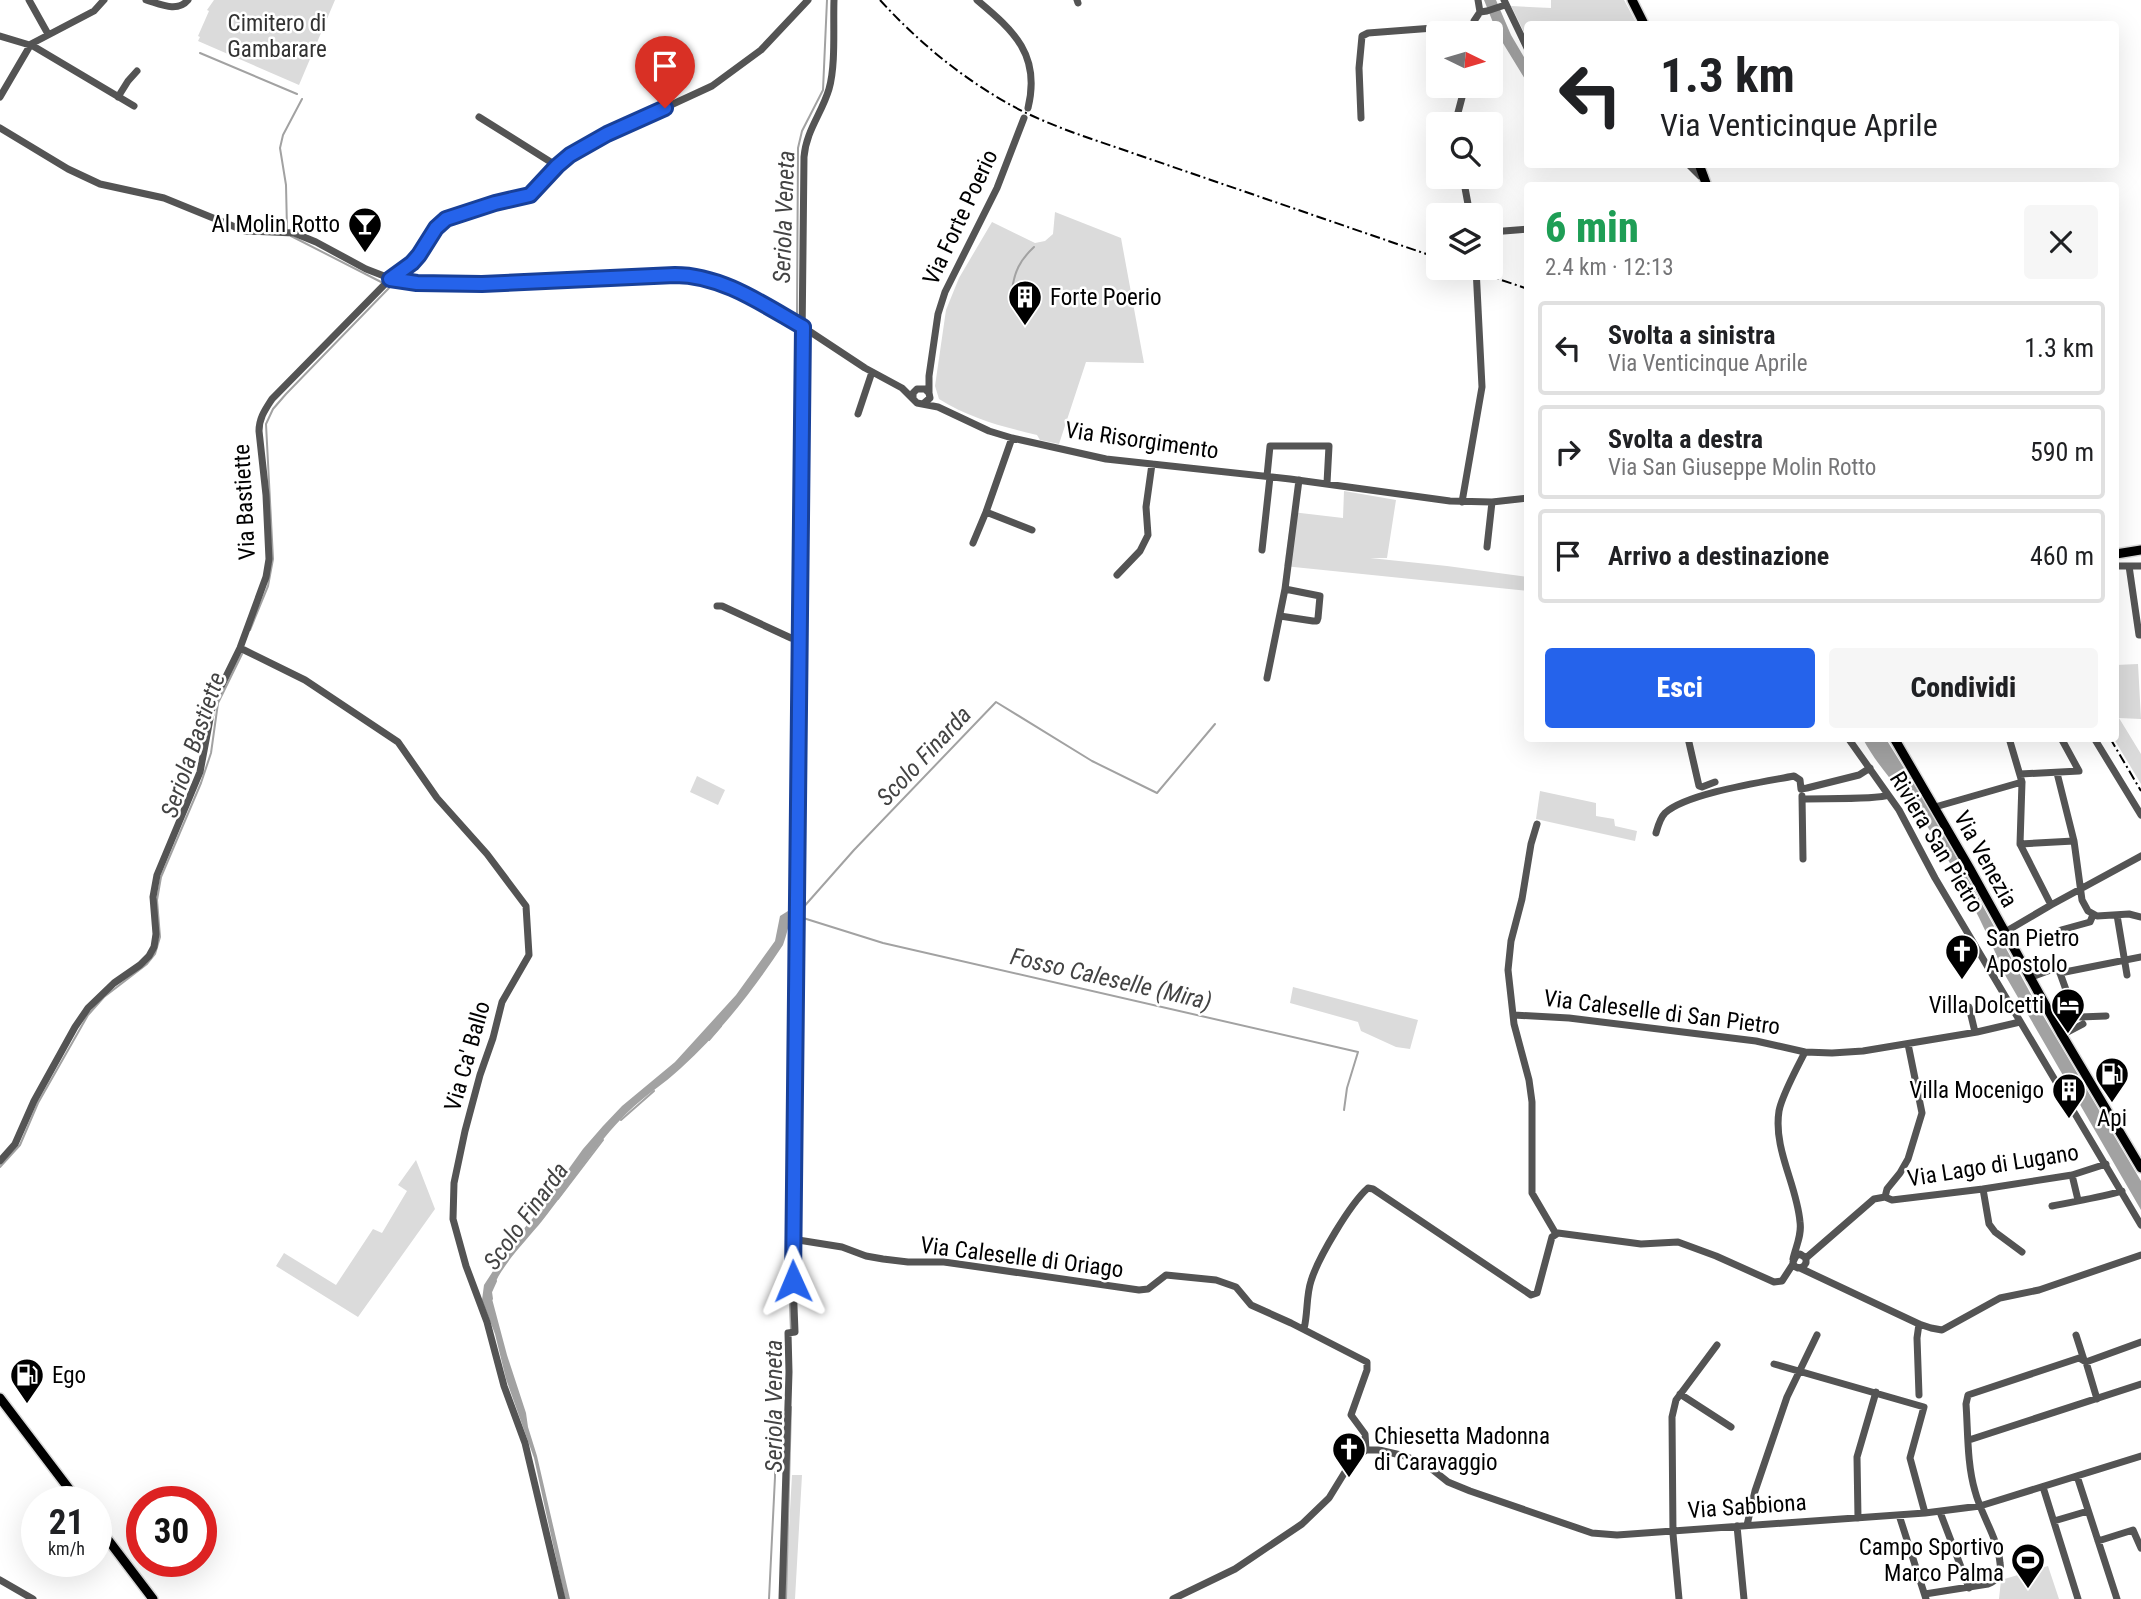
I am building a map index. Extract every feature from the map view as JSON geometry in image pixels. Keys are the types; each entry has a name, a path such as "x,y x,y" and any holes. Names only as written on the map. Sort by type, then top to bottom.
{"main road":[{"path":"1632,0 1642,21"},
{"path":"2119,554 2141,551"},
{"name":"Via Venezia","path":"1896,742 2029,978 2141,1168"},
{"path":"0,1398 67,1486"},
{"path":"112,1545 153,1599"}],"street":[{"path":"29,0 48,34"},
{"path":"0,97 30,45 94,11 104,0"},
{"path":"146,0 178,8 188,0"},
{"name":"Via Bastiette","path":"0,1161 15,1144 34,1101 88,1008 114,983 140,965 152,950 156,934 153,897 157,875 200,772 213,703 240,648 265,582 269,559 259,431 262,416 272,399 390,279 419,255 441,223 495,203 530,195 557,166 576,151 718,82 761,50 808,0"},
{"path":"782,1599 791,1333 805,149 810,129 830,85 834,0"},
{"path":"977,0 1006,24 1023,47 1032,81 1028,108"},
{"path":"1478,0 1484,11"},
{"path":"1478,21 1484,11 1504,3 1524,42"},
{"path":"1361,118 1359,68 1362,36 1368,33 1426,31"},
{"path":"0,36 30,45 134,106"},
{"path":"118,97 137,71"},
{"path":"479,117 557,166"},
{"name":"Via Forte Poerio","path":"929,376 938,314 945,292 997,188 1024,118"},
{"name":"Via Risorgimento","path":"0,128 68,169 100,184 164,198 245,231 294,233 390,279 417,283 482,284 697,275 734,289 803,327 872,372 902,388 917,404 938,407 977,426 1012,438 1097,457 1327,483 1462,502 1524,498"},
{"path":"1692,168 1705,181"},
{"path":"1503,231 1524,229"},
{"path":"1462,502 1482,387 1477,280"},
{"path":"858,414 872,372"},
{"path":"913,398 913,393 929,376"},
{"path":"923,404 930,395 929,376"},
{"name":"Via Risorgimento","path":"902,388 925,389 938,407"},
{"path":"973,543 1012,438"},
{"path":"1262,550 1270,446 1329,446 1327,483"},
{"path":"1117,575 1140,551 1148,535 1146,507 1152,464"},
{"path":"1267,678 1285,589 1299,480"},
{"path":"1487,547 1492,502"},
{"path":"986,512 1032,530"},
{"path":"2119,566 2141,566"},
{"path":"2129,566 2141,635"},
{"path":"1280,616 1313,621 1318,618 1320,596 1285,589"},
{"path":"717,606 791,638"},
{"name":"Via Ca' Ballo","path":"240,648 305,680 398,743 438,798 526,906 529,955 502,1002 494,1038 480,1075 465,1131 452,1200 453,1219 466,1266 487,1322 504,1386 526,1443 562,1599"},
{"path":"1689,742 1699,786 1715,782"},
{"name":"Riviera San Pietro","path":"1851,742 1888,795 2141,1225"},
{"path":"2010,742 2021,778 2020,844 2051,905"},
{"path":"1935,807 2021,778 2079,771 2063,742"},
{"path":"2096,742 2141,815"},
{"path":"1801,789 1851,778 1870,768"},
{"path":"2057,773 2074,841 2082,900 2088,911 2094,915 2141,917"},
{"path":"1656,833 1665,813 1711,793 1794,776 1800,780 1801,789 1803,859"},
{"path":"1802,799 1880,798 1888,795"},
{"name":"Via Caleselle di San Pietro","path":"1537,824 1508,959 1516,1034 1529,1080 1532,1102 1532,1193 1556,1234"},
{"path":"2020,844 2074,841"},
{"path":"2005,932 2141,856"},
{"path":"2055,942 2064,940 2061,930 2091,922 2094,915"},
{"path":"2117,915 2127,975"},
{"path":"2060,973 2141,957"},
{"path":"2029,978 2056,968 2080,1017 2106,1016"},
{"path":"1969,1007 1975,1032"},
{"name":"Via Caleselle di San Pietro","path":"1514,1015 1569,1018 1756,1041 1805,1052 1855,1052 2020,1022"},
{"path":"2062,1035 2083,1024"},
{"name":"Via Lago di Lugano","path":"1885,1197 1887,1189 1908,1159 1922,1113 1908,1044"},
{"name":"Via Caleselle di San Pietro","path":"1796,1264 1800,1221 1793,1185 1779,1139 1778,1117 1781,1104 1805,1052"},
{"name":"Via Lago di Lugano","path":"1806,1258 1874,1199 1885,1197 1892,1200 1983,1189 2071,1175 2106,1164"},
{"path":"2071,1175 2078,1200"},
{"path":"1173,1599 1235,1569 1302,1524 1329,1497 1353,1459 1366,1450 1365,1434 1351,1415 1367,1370 1367,1362 1304,1329 1309,1288 1314,1272 1344,1220 1368,1188 1531,1295 1537,1293 1551,1241 1556,1234 1648,1244 1678,1242 1774,1282 1782,1281 1796,1264 1796,1256 1800,1254 1806,1258 1806,1263 1796,1264"},
{"path":"1983,1189 1989,1224 2022,1252"},
{"path":"2052,1206 2122,1192"},
{"name":"Via Caleselle di Oriago","path":"792,1239 842,1247 883,1259 944,1262 1139,1290 1148,1289 1166,1275 1216,1280 1238,1289 1254,1307 1304,1329"},
{"path":"1796,1264 1919,1324 1942,1330 2000,1298 2039,1290 2141,1255"},
{"path":"1919,1324 1919,1395"},
{"path":"1747,1525 1755,1491 1787,1397 1817,1335"},
{"path":"2076,1335 2097,1399"},
{"path":"1899,1515 1926,1597 1996,1581 2001,1565 1998,1552 1972,1478 1966,1404 1968,1395 2079,1358 2085,1361 2141,1342"},
{"path":"1679,1599 1673,1531 1672,1417 1676,1400 1717,1345"},
{"path":"1774,1364 1924,1408 1910,1458 1925,1513"},
{"path":"1969,1440 2141,1384"},
{"path":"1858,1518 1857,1457 1876,1392"},
{"path":"1680,1394 1731,1427"},
{"name":"Via Sabbiona","path":"1366,1450 1386,1451 1422,1462 1448,1482 1592,1533 1617,1535 1980,1507 2141,1456"},
{"path":"2077,1476 2117,1599"},
{"path":"2043,1487 2078,1599"},
{"path":"2054,1521 2088,1511"},
{"path":"1940,1512 1969,1588"},
{"path":"1737,1526 1744,1599"},
{"path":"2098,1541 2133,1530 2141,1548"},
{"path":"0,1580 33,1599"}],"green space":[{"name":"Cimitero di Gambarare","path":"214,0 335,0 299,85 198,41 209,11 207,10"},
{"path":"1551,0 1624,0 1635,21 1524,21 1524,32 1511,6 1551,8"},
{"path":"1055,212 1121,238 1144,363 1086,362 1059,444 1040,440 1037,435 962,412 939,399 935,386 946,310 959,278 992,222 1035,243 1045,241 1053,234"},
{"path":"1344,491 1396,500 1387,558 1370,558 1524,576 1524,591 1284,566 1292,512 1343,518"},
{"path":"2138,664 2141,719 2119,718 2119,665"},
{"path":"2119,718 2141,754 2141,784 2116,742 2119,742"},
{"path":"697,776 725,790 718,805 690,792"},
{"path":"1540,791 1596,803 1596,816 1614,819 1615,826 1637,831 1635,841 1536,819"},
{"path":"1293,987 1418,1020 1410,1049 1396,1047 1361,1031 1358,1022 1290,1003"},
{"path":"416,1160 435,1209 358,1317 276,1266 284,1253 336,1285 373,1229 382,1233 407,1191 398,1185"},
{"path":"792,1475 802,1475 795,1599 785,1599"},
{"name":"Campo Sportivo Marco Palma","path":"2048,1566 2059,1599 1999,1599 2001,1580"}],"shaded area":[{"path":"1484,0 1496,0 1524,57 1524,77 1503,43 1503,21 1492,21"},
{"path":"1865,742 1888,742 1935,818 2038,1007 2141,1181 2141,1210 2005,975 1949,862 1927,826 1877,762"},
{"path":"791,911 790,919 783,945 748,994 695,1054 634,1106 593,1151 542,1221 512,1256 494,1285 491,1295 537,1456 570,1599 565,1599 534,1458 482,1300 484,1285 508,1248 583,1149 622,1106 675,1062 736,995 775,941 780,916"}],"waterway":[{"name":"Seriola Veneta","path":"797,314 798,148 802,131 823,90 827,0"},
{"path":"200,53 297,94"},
{"path":"287,229 286,185 280,148 283,135 302,99"},
{"path":"291,236 383,283"},
{"path":"1012,291 1018,267 1034,247"},
{"name":"Seriola Bastiette","path":"250,630 268,586 273,559 266,424 273,409 286,394 389,286"},
{"name":"Seriola Veneta","path":"796,547 797,331"},
{"name":"Seriola Bastiette","path":"0,1167 20,1145 38,1103 88,1015 104,997 147,964 155,954 160,937 157,900 161,877 211,753 218,703 242,654"},
{"name":"Scolo Finarda","path":"801,910 854,850 996,702 1092,761 1157,793 1215,724"},
{"name":"Seriola Veneta","path":"793,864 793,880"},
{"name":"Fosso Caleselle (Mira)","path":"800,917 883,943 1358,1052 1347,1088 1344,1110"},
{"name":"Seriola Veneta","path":"791,1331 788,1252 792,934"},
{"name":"Scolo Finarda","path":"709,1040 721,1026"},
{"name":"Scolo Finarda","path":"621,1120 654,1091"},
{"name":"Scolo Finarda","path":"558,1199 603,1140"},
{"name":"Scolo Finarda","path":"492,1299 491,1292 496,1281"},
{"name":"Seriola Veneta","path":"786,1599 791,1407"},
{"path":"769,1599 775,1471 780,1467"}],"railway":[{"path":"880,0 912,33 965,76 1031,115 1083,136 1426,254"},
{"path":"1501,280 1524,288"},
{"path":"2112,742 2141,791"}],"place":[{"name":"Al Molin Rotto","path":"365,254"},
{"name":"Forte Poerio","path":"1025,327"},
{"name":"San Pietro Apostolo","path":"1962,981"},
{"name":"Villa Dolcetti","path":"2068,1035"},
{"name":"Api","path":"2112,1104"},
{"name":"Villa Mocenigo","path":"2069,1120"},
{"name":"Ego","path":"27,1405"},
{"name":"Chiesetta Madonna di Caravaggio","path":"1349,1479"},
{"name":"Campo Sportivo Marco Palma","path":"2028,1590"}],"route":[{"path":"665,108 607,134 570,155 530,195 446,219 436,228 412,263 390,279 417,283 482,284 697,275 734,289 803,327 793,1281"}]}
